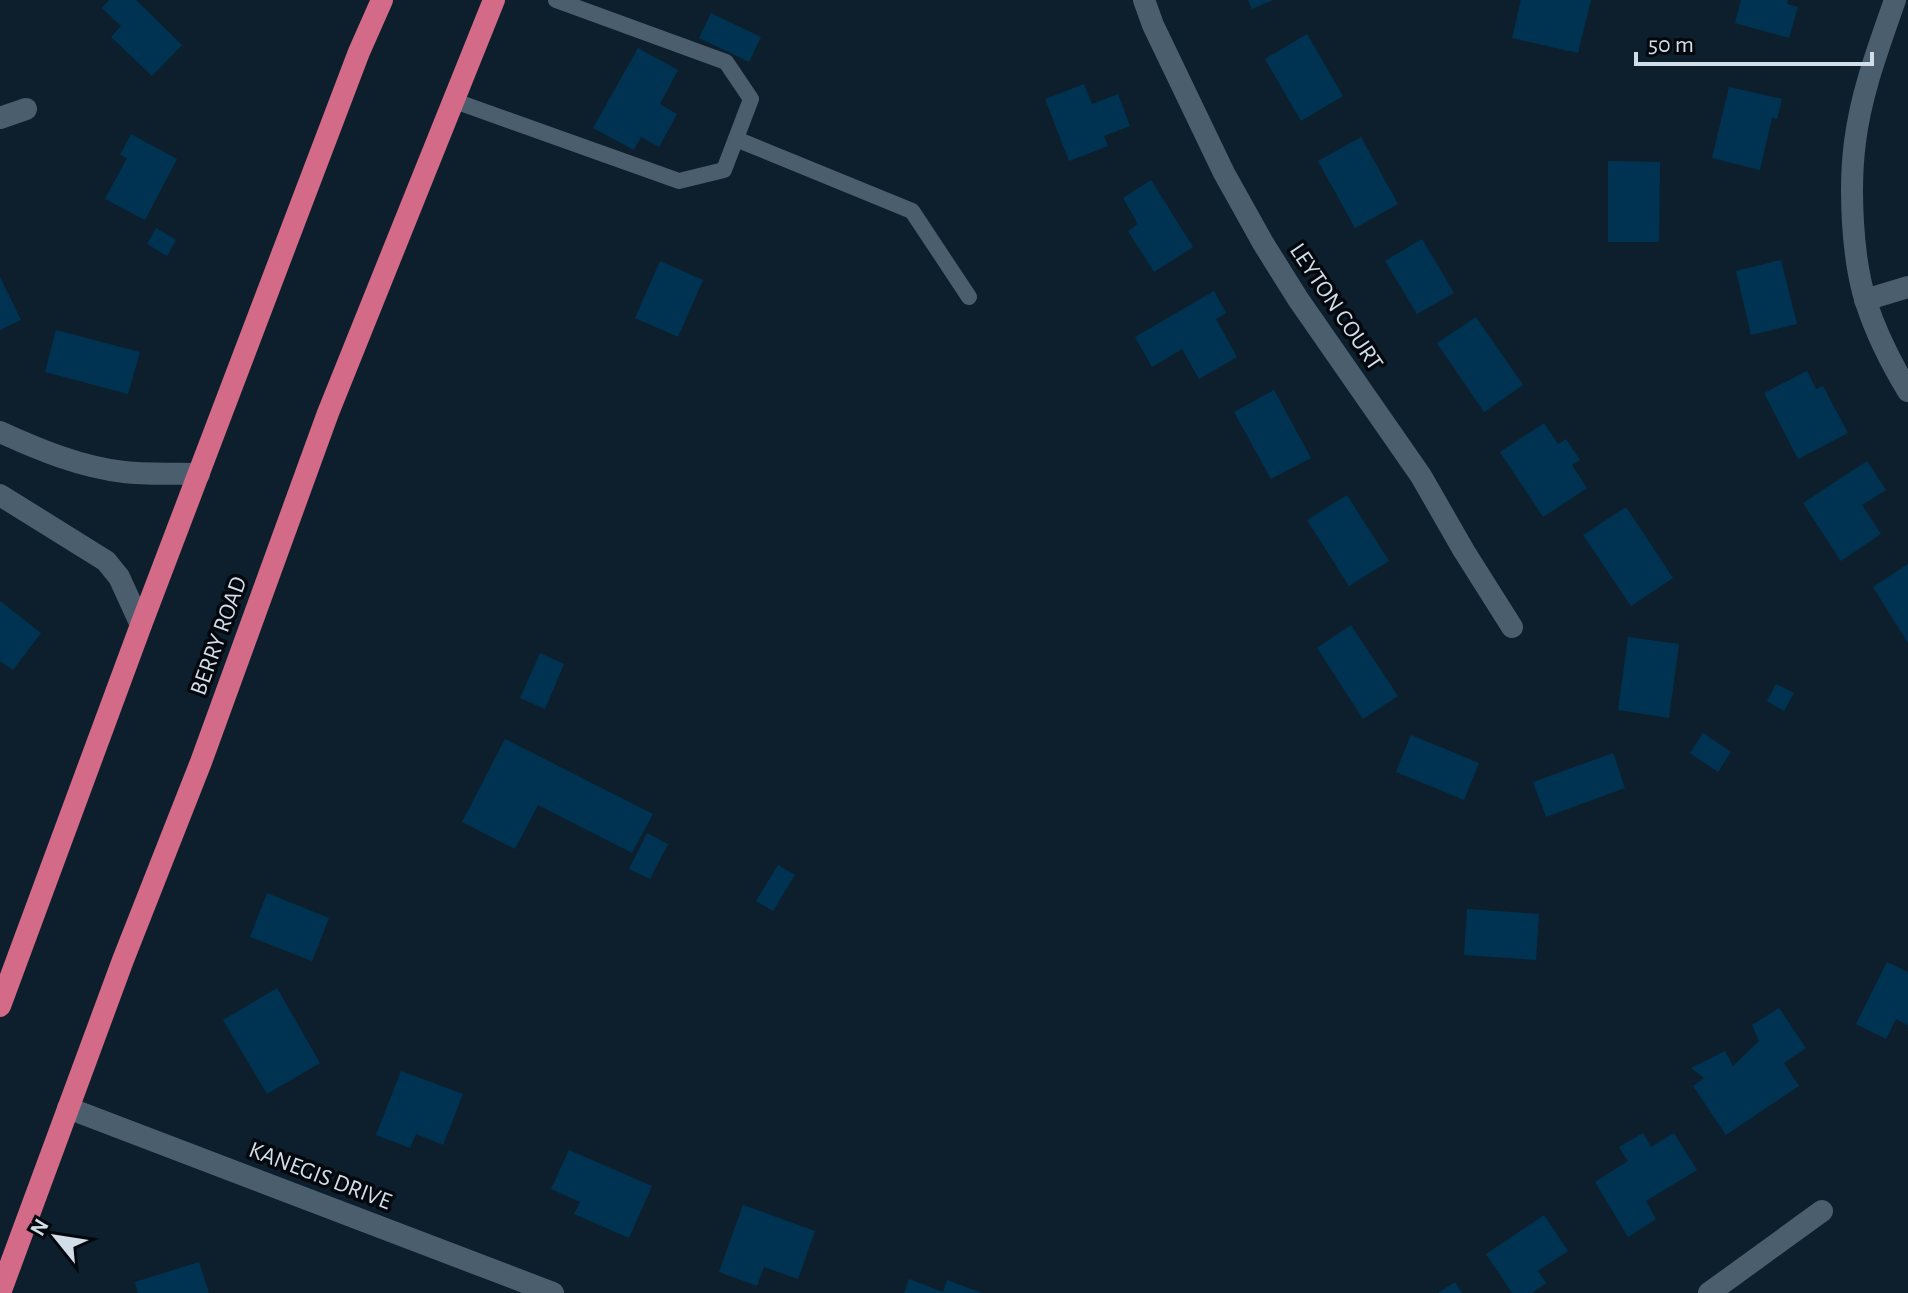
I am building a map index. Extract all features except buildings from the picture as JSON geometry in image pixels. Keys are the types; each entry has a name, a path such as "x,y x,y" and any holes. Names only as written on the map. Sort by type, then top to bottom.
{"highway":[{"path":"0,1006 141,625 382,0"},
{"name":"BERRY ROAD","path":"0,1293 190,792 328,413 494,0"}],"street":[{"name":"LEYTON COURT","path":"1144,0 1224,173 1263,243 1298,299 1421,476 1512,627"},
{"path":"1895,0 1876,54 1855,142 1854,230 1865,300 1892,365 1908,391"},
{"path":"0,118 26,109"},
{"path":"1865,300 1908,287"},
{"path":"0,432 57,456 97,467 123,472 199,474"},
{"path":"0,495 106,561 119,577 141,625"},
{"name":"KANEGIS DRIVE","path":"68,1108 553,1293"},
{"path":"1709,1293 1822,1211"}],"lane":[{"path":"452,100 679,181 724,170 751,99 726,62 556,0"},
{"path":"736,139 912,211 969,297"}]}
